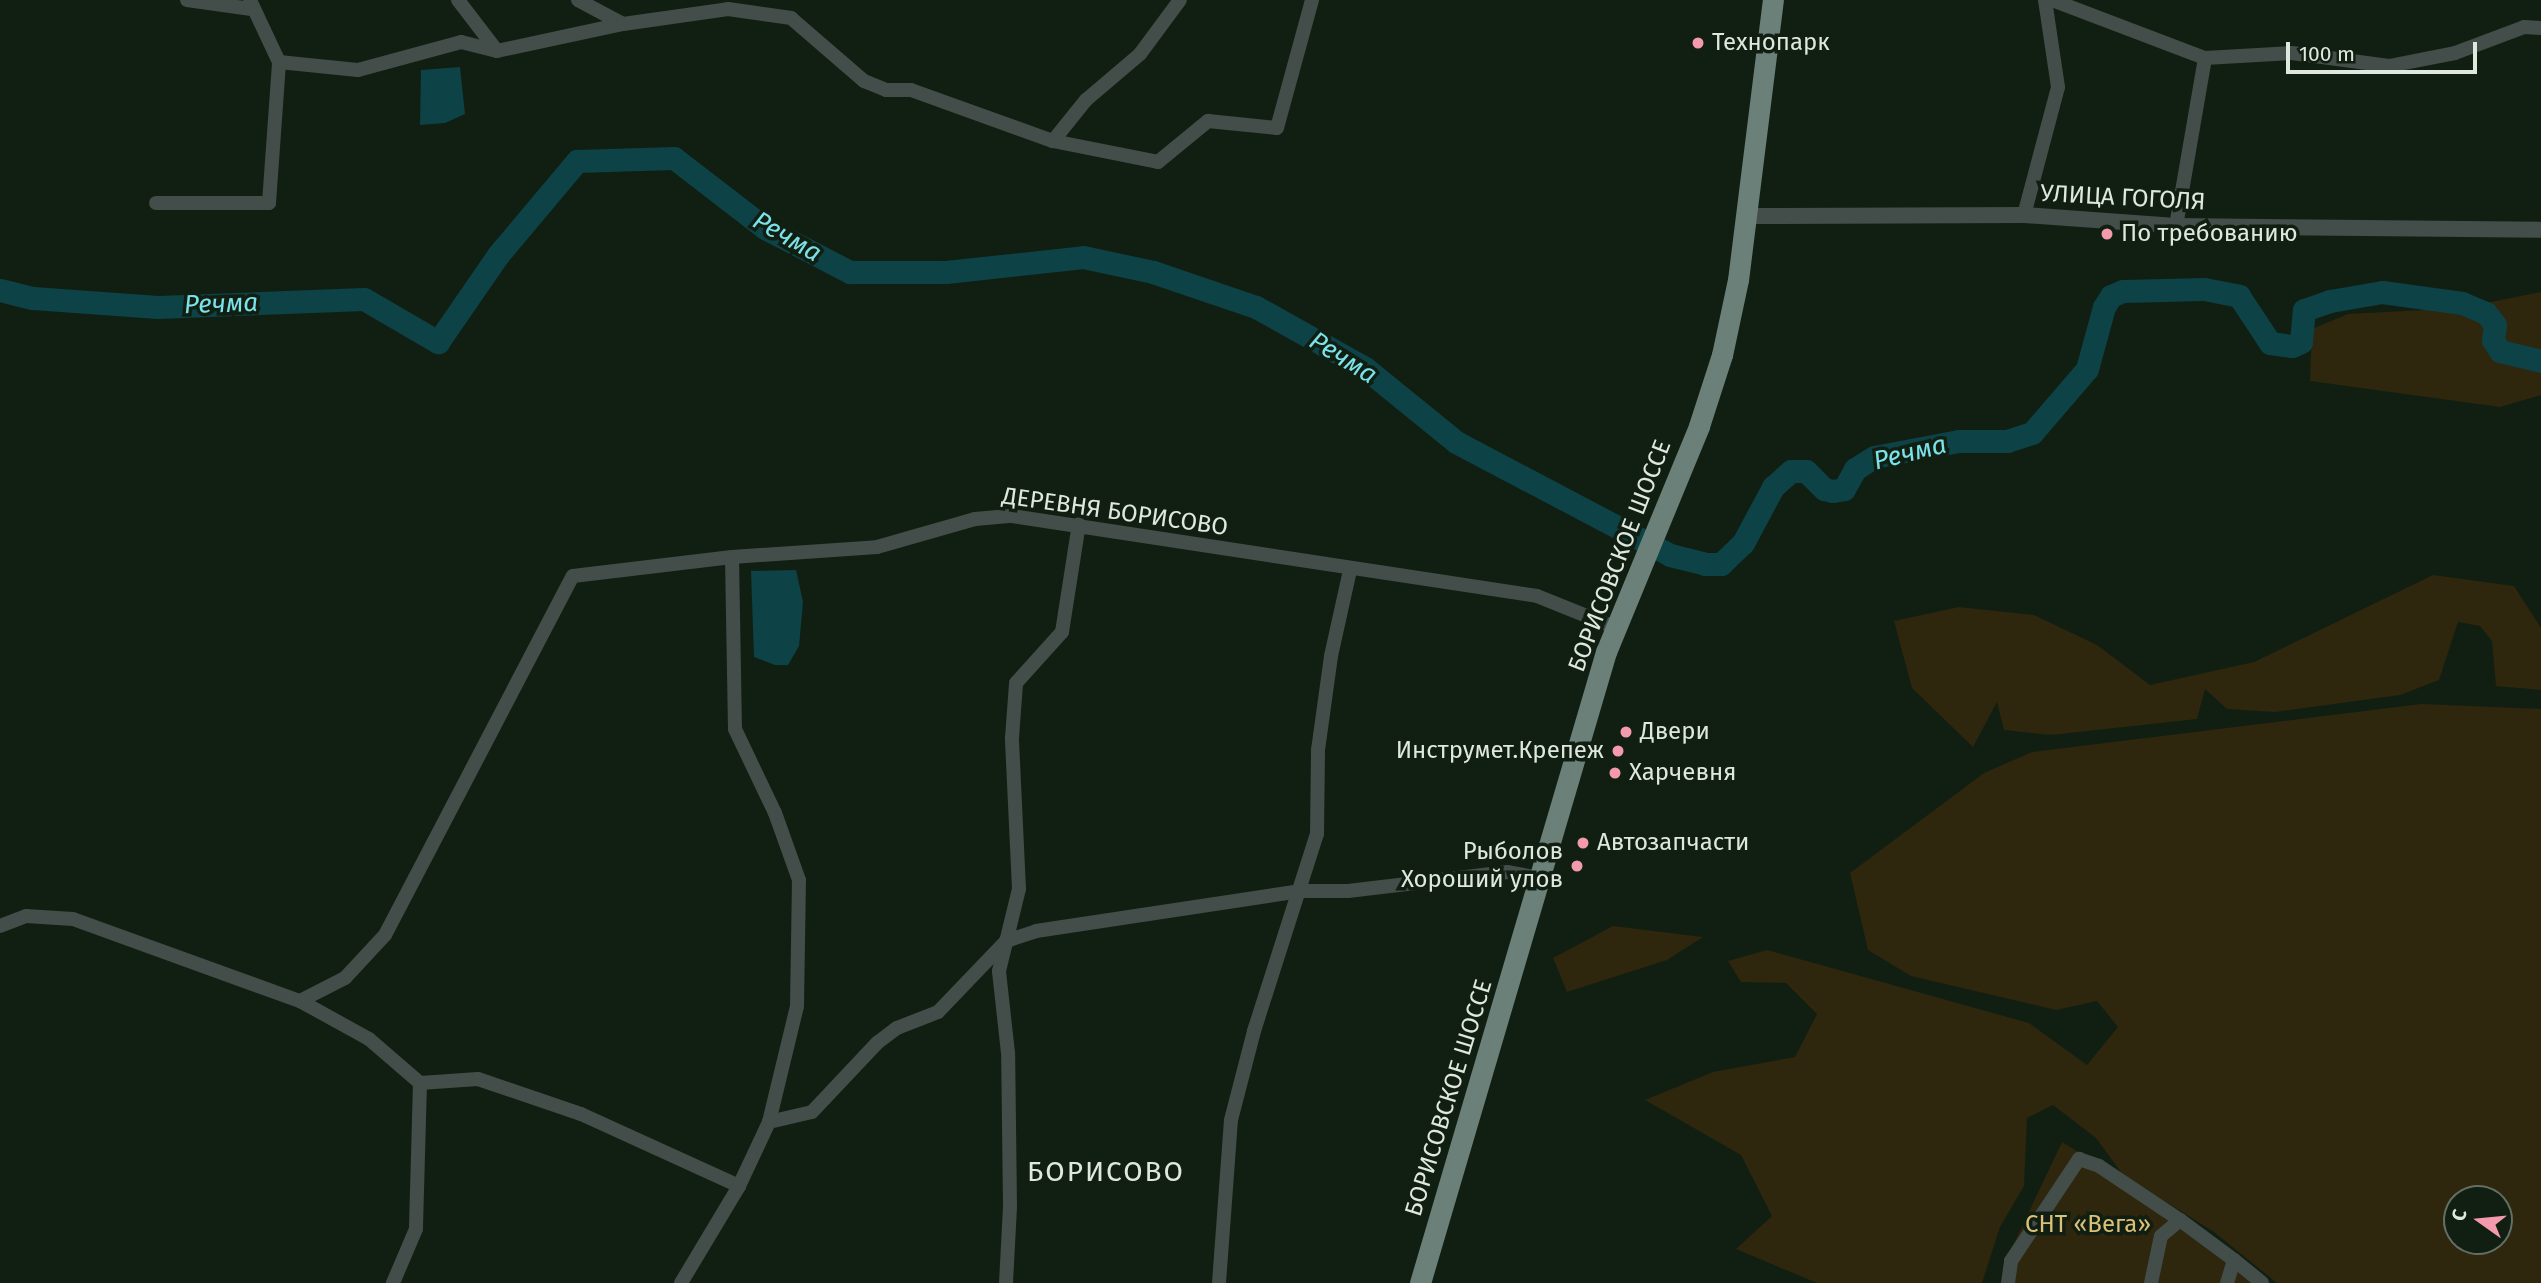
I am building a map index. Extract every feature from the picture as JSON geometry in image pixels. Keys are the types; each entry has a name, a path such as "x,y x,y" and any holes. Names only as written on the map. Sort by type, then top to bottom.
{"main road":[{"name":"БОРИСОВСКОЕ ШОССЕ","path":"1420,1283 1614,627 1663,514 1722,355 1745,216 1773,0"}],"street":[{"path":"156,203 269,203 279,62 251,5 187,0"},
{"path":"458,0 497,51"},
{"path":"578,0 623,24"},
{"path":"1053,141 1086,100 1140,54 1180,0"},
{"path":"279,62 358,70 461,42 497,51 623,24 728,9 791,18 864,80 886,90 911,90 1053,141 1158,162 1208,121 1278,128 1312,0"},
{"path":"2024,215 2058,87 2045,0"},
{"path":"2052,0 2205,58 2292,53 2389,66 2455,53 2524,27 2541,28"},
{"path":"2176,226 2205,58"},
{"name":"УЛИЦА ГОГОЛЯ","path":"1745,216 2024,215 2176,226 2541,230"},
{"name":"ДЕРЕВНЯ БОРИСОВО","path":"300,1001 345,978 385,935 573,576 732,557 877,547 975,519 1012,516 1079,524 1350,570 1537,596 1614,627"},
{"path":"1006,1283 1010,1206 1008,1067 999,971 1019,889 1012,738 1016,683 1062,632 1079,524"},
{"path":"681,1283 738,1186 769,1122 797,1006 799,880 775,813 735,729 732,557"},
{"path":"1219,1283 1231,1119 1254,1031 1318,834 1318,750 1331,656 1350,570"},
{"path":"769,1122 812,1112 877,1043 897,1028 938,1012 1006,942 1037,931 1301,891 1348,891 1508,872 1540,877"},
{"path":"0,926 26,916 73,919 300,1001 369,1039 420,1083 478,1079 581,1114 738,1186"},
{"path":"393,1283 416,1229 420,1083"},
{"path":"2008,1283 2011,1261 2079,1159 2099,1166 2180,1220 2262,1283"},
{"path":"2151,1283 2161,1236 2180,1220"},
{"path":"2227,1283 2234,1260"}],"green space":[{"path":"2541,292 2541,395 2500,407 2310,381 2312,329 2348,314 2461,308"},
{"path":"2433,575 2514,586 2541,628 2541,690 2496,686 2492,641 2480,626 2458,622 2439,680 2400,695 2275,712 2227,709 2205,689 2197,719 2051,735 2004,730 1997,702 1973,747 1912,688 1894,621 1959,607 2034,615 2097,645 2150,685 2254,662"},
{"path":"2421,704 2541,709 2541,1283 2277,1283 2214,1232 2123,1175 2096,1138 2053,1105 2027,1118 2024,1186 2000,1227 1982,1283 1817,1283 1736,1249 1772,1216 1741,1155 1645,1100 1713,1072 1795,1057 1817,1014 1786,983 1741,982 1728,961 1767,950 2029,1023 2087,1065 2118,1027 2097,1001 2056,1010 1911,976 1868,950 1850,873 1984,773 2032,752"},
{"path":"1613,926 1703,937 1667,960 1567,992 1553,958"},
{"name":"СНТ «Вега»","path":"2062,1142 2177,1212 2267,1283 2001,1283 2008,1256"}],"water":[{"path":"460,67 465,114 445,123 420,125 421,70"},
{"path":"796,570 803,602 799,646 788,665 775,665 754,657 751,571"}],"waterway":[{"name":"Речма","path":"0,290 33,298 158,307 364,299 438,342 498,255 577,161 674,158 765,228 850,272 946,272 1083,257 1153,272 1256,307 1365,368 1456,442 1670,555 1705,564 1721,564 1743,543 1773,487 1791,471 1806,471 1824,489 1833,491 1844,489 1855,469 1874,457 1959,441 2007,441 2032,433 2087,369 2104,307 2111,296 2123,291 2204,289 2239,296 2270,343 2292,346 2301,342 2304,310 2330,301 2382,292 2462,303 2486,313 2495,325 2493,340 2500,351 2541,361"}],"place":[{"name":"Технопарк","path":"1698,43"},
{"name":"По требованию","path":"2107,234"},
{"name":"Двери","path":"1626,732"},
{"name":"Инструмет.Крепеж","path":"1618,751"},
{"name":"Харчевня","path":"1615,773"},
{"name":"Автозапчасти","path":"1583,843"},
{"name":"Рыболов Хороший улов","path":"1577,866"}],"district":[{"name":"БОРИСОВО","path":"1106,1172"}]}
